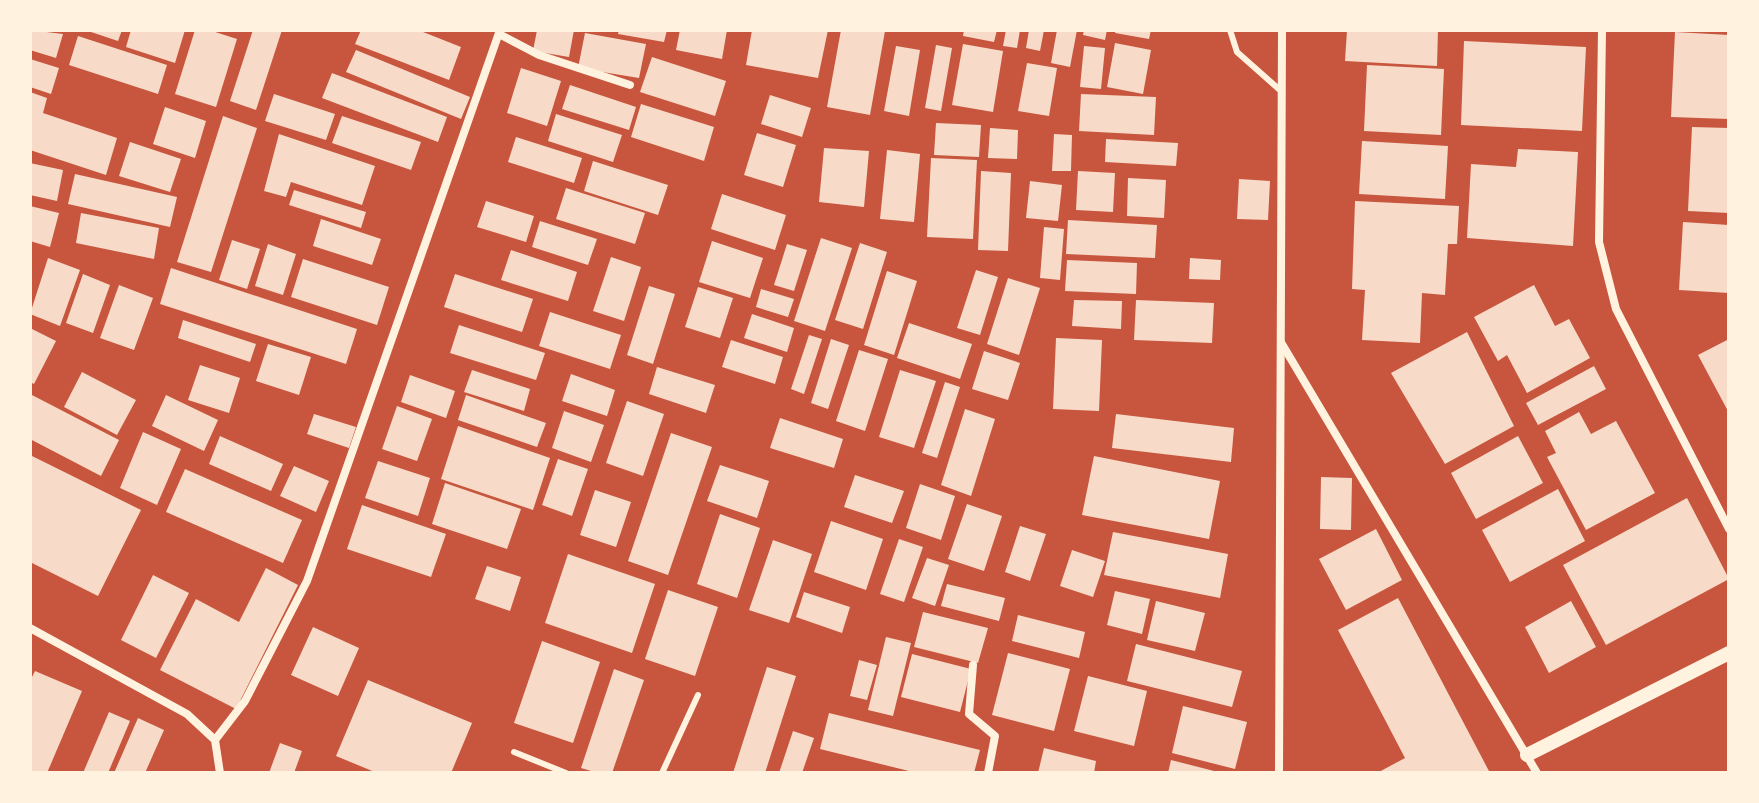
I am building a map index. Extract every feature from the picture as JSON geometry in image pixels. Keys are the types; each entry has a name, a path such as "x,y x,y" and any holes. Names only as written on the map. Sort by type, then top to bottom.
{"street":[{"path":"1279,773 1282,30"},
{"path":"1602,30 1599,242 1616,309 1729,529"},
{"path":"215,740 245,701 307,581 499,32 539,55 630,85"},
{"path":"1281,343 1537,773"},
{"path":"30,628 187,714 215,740 220,773"},
{"path":"1527,755 1729,653"},
{"path":"973,665 967,707 974,720 995,736 988,773"}],"lane":[{"path":"1230,30 1237,52 1281,91"},
{"path":"662,773 698,695"},
{"path":"514,752 566,773"}],"building":[{"path":"30,30 63,34 56,58 30,50"},
{"path":"85,30 122,30 118,41"},
{"path":"131,30 185,30 175,63 126,47"},
{"path":"195,30 209,30 237,39 216,107 175,94"},
{"path":"253,30 282,30 256,110 230,101"},
{"path":"361,30 418,30 461,47 449,80 355,44"},
{"path":"537,30 574,30 569,57 533,51"},
{"path":"619,30 667,30 664,42 618,34"},
{"path":"680,30 727,30 722,59 676,50"},
{"path":"752,30 828,30 818,78 746,65"},
{"path":"841,30 885,31 870,115 827,107"},
{"path":"964,30 997,30 994,42 963,36"},
{"path":"1006,30 1020,30 1017,48 1003,46"},
{"path":"1029,30 1044,30 1040,51 1026,48"},
{"path":"1057,30 1077,30 1070,67 1051,63"},
{"path":"1084,30 1107,30 1105,40 1083,35"},
{"path":"1116,30 1151,30 1149,39 1115,33"},
{"path":"1347,30 1438,30 1437,66 1345,61"},
{"path":"1675,32 1729,35 1729,119 1671,117"},
{"path":"585,33 646,44 639,78 578,68"},
{"path":"78,36 167,65 158,94 69,65"},
{"path":"1464,41 1586,47 1582,131 1461,125"},
{"path":"1115,43 1151,50 1143,94 1107,87"},
{"path":"963,44 1003,51 993,112 952,105"},
{"path":"936,45 952,48 941,111 925,108"},
{"path":"896,46 920,50 909,116 884,111"},
{"path":"1084,46 1105,48 1101,89 1080,87"},
{"path":"356,50 470,97 461,119 346,72"},
{"path":"652,57 726,81 715,116 640,92"},
{"path":"30,59 59,68 51,94 30,87"},
{"path":"1027,63 1057,68 1049,116 1018,111"},
{"path":"1367,65 1444,69 1441,135 1364,131"},
{"path":"521,68 561,81 547,126 507,113"},
{"path":"332,73 447,117 438,142 322,98"},
{"path":"570,85 636,107 629,130 562,109"},
{"path":"30,92 47,98 43,113 117,138 106,175 30,150"},
{"path":"274,94 335,114 326,140 265,121"},
{"path":"1081,94 1156,97 1154,135 1079,131"},
{"path":"770,95 811,108 802,137 761,124"},
{"path":"641,104 714,127 704,161 631,137"},
{"path":"165,107 206,121 195,158 153,144"},
{"path":"556,114 622,135 613,162 548,141"},
{"path":"223,116 257,128 211,272 177,262"},
{"path":"342,116 421,142 411,170 332,143"},
{"path":"936,123 981,125 979,157 934,155"},
{"path":"1692,127 1729,128 1729,213 1688,211"},
{"path":"990,128 1018,130 1017,159 988,158"},
{"path":"757,133 796,145 783,187 744,175"},
{"path":"279,134 375,166 362,205 291,182 286,197 264,191"},
{"path":"1054,134 1072,135 1071,171 1052,171"},
{"path":"516,137 582,158 574,183 508,162"},
{"path":"1106,139 1178,143 1176,166 1105,162"},
{"path":"1362,141 1448,146 1445,199 1359,194"},
{"path":"130,142 181,159 170,192 119,176"},
{"path":"824,148 869,151 864,207 819,202"},
{"path":"1518,149 1578,152 1573,246 1467,238 1471,164 1516,167"},
{"path":"887,150 920,154 914,222 880,219"},
{"path":"931,158 977,160 973,239 927,237"},
{"path":"593,161 668,185 658,215 584,191"},
{"path":"30,163 63,170 57,201 30,195"},
{"path":"981,171 1011,173 1008,251 978,250"},
{"path":"1078,171 1115,173 1113,212 1076,210"},
{"path":"75,174 177,197 170,227 68,204"},
{"path":"1128,178 1166,180 1164,218 1127,216"},
{"path":"1239,179 1270,181 1268,220 1237,219"},
{"path":"1030,181 1062,185 1058,221 1026,218"},
{"path":"566,188 645,213 635,244 556,219"},
{"path":"294,190 366,212 361,228 289,205"},
{"path":"722,194 786,215 775,250 711,229"},
{"path":"486,201 534,216 526,242 477,227"},
{"path":"1355,201 1459,206 1457,244 1448,244 1445,295 1422,293 1420,343 1362,340 1365,290 1352,289"},
{"path":"30,206 59,213 50,247 30,241"},
{"path":"81,213 159,228 154,259 76,243"},
{"path":"321,219 381,239 372,265 313,246"},
{"path":"1068,220 1157,225 1155,258 1066,254"},
{"path":"540,221 597,239 588,265 532,247"},
{"path":"1683,222 1729,225 1729,293 1679,290"},
{"path":"1044,227 1064,229 1060,280 1040,278"},
{"path":"821,238 852,248 825,331 794,321"},
{"path":"232,240 260,249 247,289 219,280"},
{"path":"712,241 763,258 750,298 699,282"},
{"path":"860,243 887,252 863,329 835,320"},
{"path":"268,244 296,254 283,295 255,286"},
{"path":"787,244 807,250 794,291 774,285"},
{"path":"511,250 577,272 568,301 501,280"},
{"path":"611,257 641,267 624,321 593,311"},
{"path":"48,258 80,270 60,326 30,314"},
{"path":"1190,258 1221,260 1220,280 1189,279"},
{"path":"303,259 389,287 377,325 291,297"},
{"path":"1067,260 1137,263 1136,294 1065,291"},
{"path":"171,268 357,329 346,364 160,304"},
{"path":"976,270 998,277 980,335 957,328"},
{"path":"887,271 917,281 894,355 864,345"},
{"path":"83,274 110,285 93,333 66,323"},
{"path":"455,274 533,299 522,332 444,307"},
{"path":"1008,278 1040,288 1019,355 987,344"},
{"path":"119,285 153,298 134,350 100,338"},
{"path":"1534,285 1555,326 1569,319 1590,358 1527,393 1507,355 1498,361 1474,317"},
{"path":"649,286 675,294 653,364 627,355"},
{"path":"698,287 733,298 720,338 685,327"},
{"path":"761,289 794,299 788,317 756,307"},
{"path":"1074,300 1122,301 1121,329 1072,326"},
{"path":"1136,300 1214,303 1212,343 1134,340"},
{"path":"550,312 621,335 610,369 539,346"},
{"path":"752,314 794,328 787,352 744,338"},
{"path":"183,320 256,344 250,362 178,338"},
{"path":"909,323 972,344 960,379 897,358"},
{"path":"459,325 545,353 536,380 450,353"},
{"path":"32,329 56,341 34,384 30,382"},
{"path":"1467,332 1514,426 1445,464 1391,373"},
{"path":"809,335 822,339 804,394 791,389"},
{"path":"1056,338 1102,340 1099,411 1053,409"},
{"path":"831,339 849,345 828,409 811,403"},
{"path":"1729,339 1729,413 1698,355"},
{"path":"731,340 783,357 775,384 722,367"},
{"path":"268,344 311,357 299,395 256,381"},
{"path":"859,350 888,359 865,431 836,421"},
{"path":"984,351 1020,363 1008,400 972,389"},
{"path":"200,365 240,378 229,413 188,400"},
{"path":"1594,366 1606,389 1538,425 1526,403"},
{"path":"657,367 715,385 706,413 649,394"},
{"path":"472,370 530,389 524,411 464,392"},
{"path":"900,370 936,381 914,448 879,437"},
{"path":"82,372 136,400 117,435 64,407"},
{"path":"571,374 615,390 607,416 562,401"},
{"path":"410,375 455,391 446,418 401,402"},
{"path":"945,382 960,387 937,458 922,453"},
{"path":"30,394 119,440 101,476 30,439"},
{"path":"166,395 218,420 204,451 152,426"},
{"path":"466,395 546,423 537,447 458,420"},
{"path":"627,401 664,414 643,476 606,463"},
{"path":"397,406 432,419 417,461 382,449"},
{"path":"965,409 995,419 971,496 941,485"},
{"path":"564,411 604,425 591,462 552,448"},
{"path":"1579,412 1591,434 1616,421 1655,493 1586,530 1547,457 1556,453 1545,431"},
{"path":"314,414 356,427 349,448 307,434"},
{"path":"1116,414 1234,428 1231,462 1112,448"},
{"path":"780,418 843,439 834,468 770,448"},
{"path":"458,426 550,458 533,510 441,479"},
{"path":"143,432 181,449 157,505 120,488"},
{"path":"671,433 712,447 668,575 628,561"},
{"path":"220,436 283,464 271,491 209,464"},
{"path":"1518,436 1543,483 1476,519 1451,473"},
{"path":"30,455 141,510 98,596 30,562"},
{"path":"1094,456 1220,481 1209,539 1082,515"},
{"path":"558,459 588,469 572,516 542,505"},
{"path":"378,461 430,478 418,516 365,498"},
{"path":"720,465 769,481 757,518 707,501"},
{"path":"294,466 329,481 316,512 280,496"},
{"path":"185,469 302,520 283,563 166,512"},
{"path":"855,475 904,491 892,523 844,507"},
{"path":"1321,477 1352,478 1351,530 1320,529"},
{"path":"445,483 521,509 507,549 432,524"},
{"path":"920,484 955,496 941,540 906,528"},
{"path":"1558,489 1585,541 1510,582 1482,530"},
{"path":"595,490 631,502 616,547 580,535"},
{"path":"1687,498 1729,579 1606,645 1563,565"},
{"path":"967,504 1002,516 984,571 948,559"},
{"path":"362,505 446,534 431,577 347,549"},
{"path":"720,514 760,528 737,598 697,584"},
{"path":"831,521 883,539 866,590 814,572"},
{"path":"1020,526 1046,534 1030,581 1005,572"},
{"path":"1376,529 1402,580 1346,610 1319,559"},
{"path":"1113,532 1228,554 1220,598 1104,575"},
{"path":"899,539 923,547 904,602 880,594"},
{"path":"773,540 812,554 789,623 749,610"},
{"path":"1072,550 1105,561 1093,597 1060,586"},
{"path":"568,554 655,584 632,653 545,623"},
{"path":"927,558 949,565 935,606 912,598"},
{"path":"487,566 521,577 510,611 475,599"},
{"path":"266,568 298,585 236,709 160,670 196,599 239,622"},
{"path":"153,575 189,593 156,658 121,640"},
{"path":"947,584 1005,598 999,621 941,606"},
{"path":"668,590 718,607 695,676 645,659"},
{"path":"1115,591 1150,599 1142,634 1107,625"},
{"path":"804,592 850,607 842,633 796,617"},
{"path":"1398,598 1490,773 1377,773 1405,758 1338,630"},
{"path":"1156,601 1205,613 1195,651 1147,640"},
{"path":"1571,601 1596,647 1549,673 1525,627"},
{"path":"923,612 988,628 978,663 914,647"},
{"path":"1018,615 1085,632 1079,658 1012,641"},
{"path":"313,627 359,648 338,696 291,675"},
{"path":"886,637 911,643 893,716 868,710"},
{"path":"542,641 600,662 573,743 514,723"},
{"path":"1136,644 1242,671 1232,707 1127,681"},
{"path":"1008,653 1070,669 1054,731 992,715"},
{"path":"912,654 971,669 960,712 901,697"},
{"path":"859,660 877,665 867,700 850,696"},
{"path":"767,667 796,676 765,773 733,773"},
{"path":"614,669 644,680 612,773 598,773 581,768"},
{"path":"35,671 82,691 47,773 30,773 30,681"},
{"path":"1088,676 1147,691 1134,746 1074,731"},
{"path":"368,680 472,723 451,773 377,773 336,756"},
{"path":"1183,706 1247,722 1235,769 1172,753"},
{"path":"109,712 130,721 108,773 83,773"},
{"path":"829,713 980,750 974,773 917,773 820,749"},
{"path":"138,718 164,730 145,773 114,773"},
{"path":"793,731 814,738 802,773 779,773"},
{"path":"280,743 302,751 294,773 269,773"},
{"path":"1044,748 1096,761 1094,773 1038,773"},
{"path":"1171,760 1218,772 1218,773 1168,773"}]}
